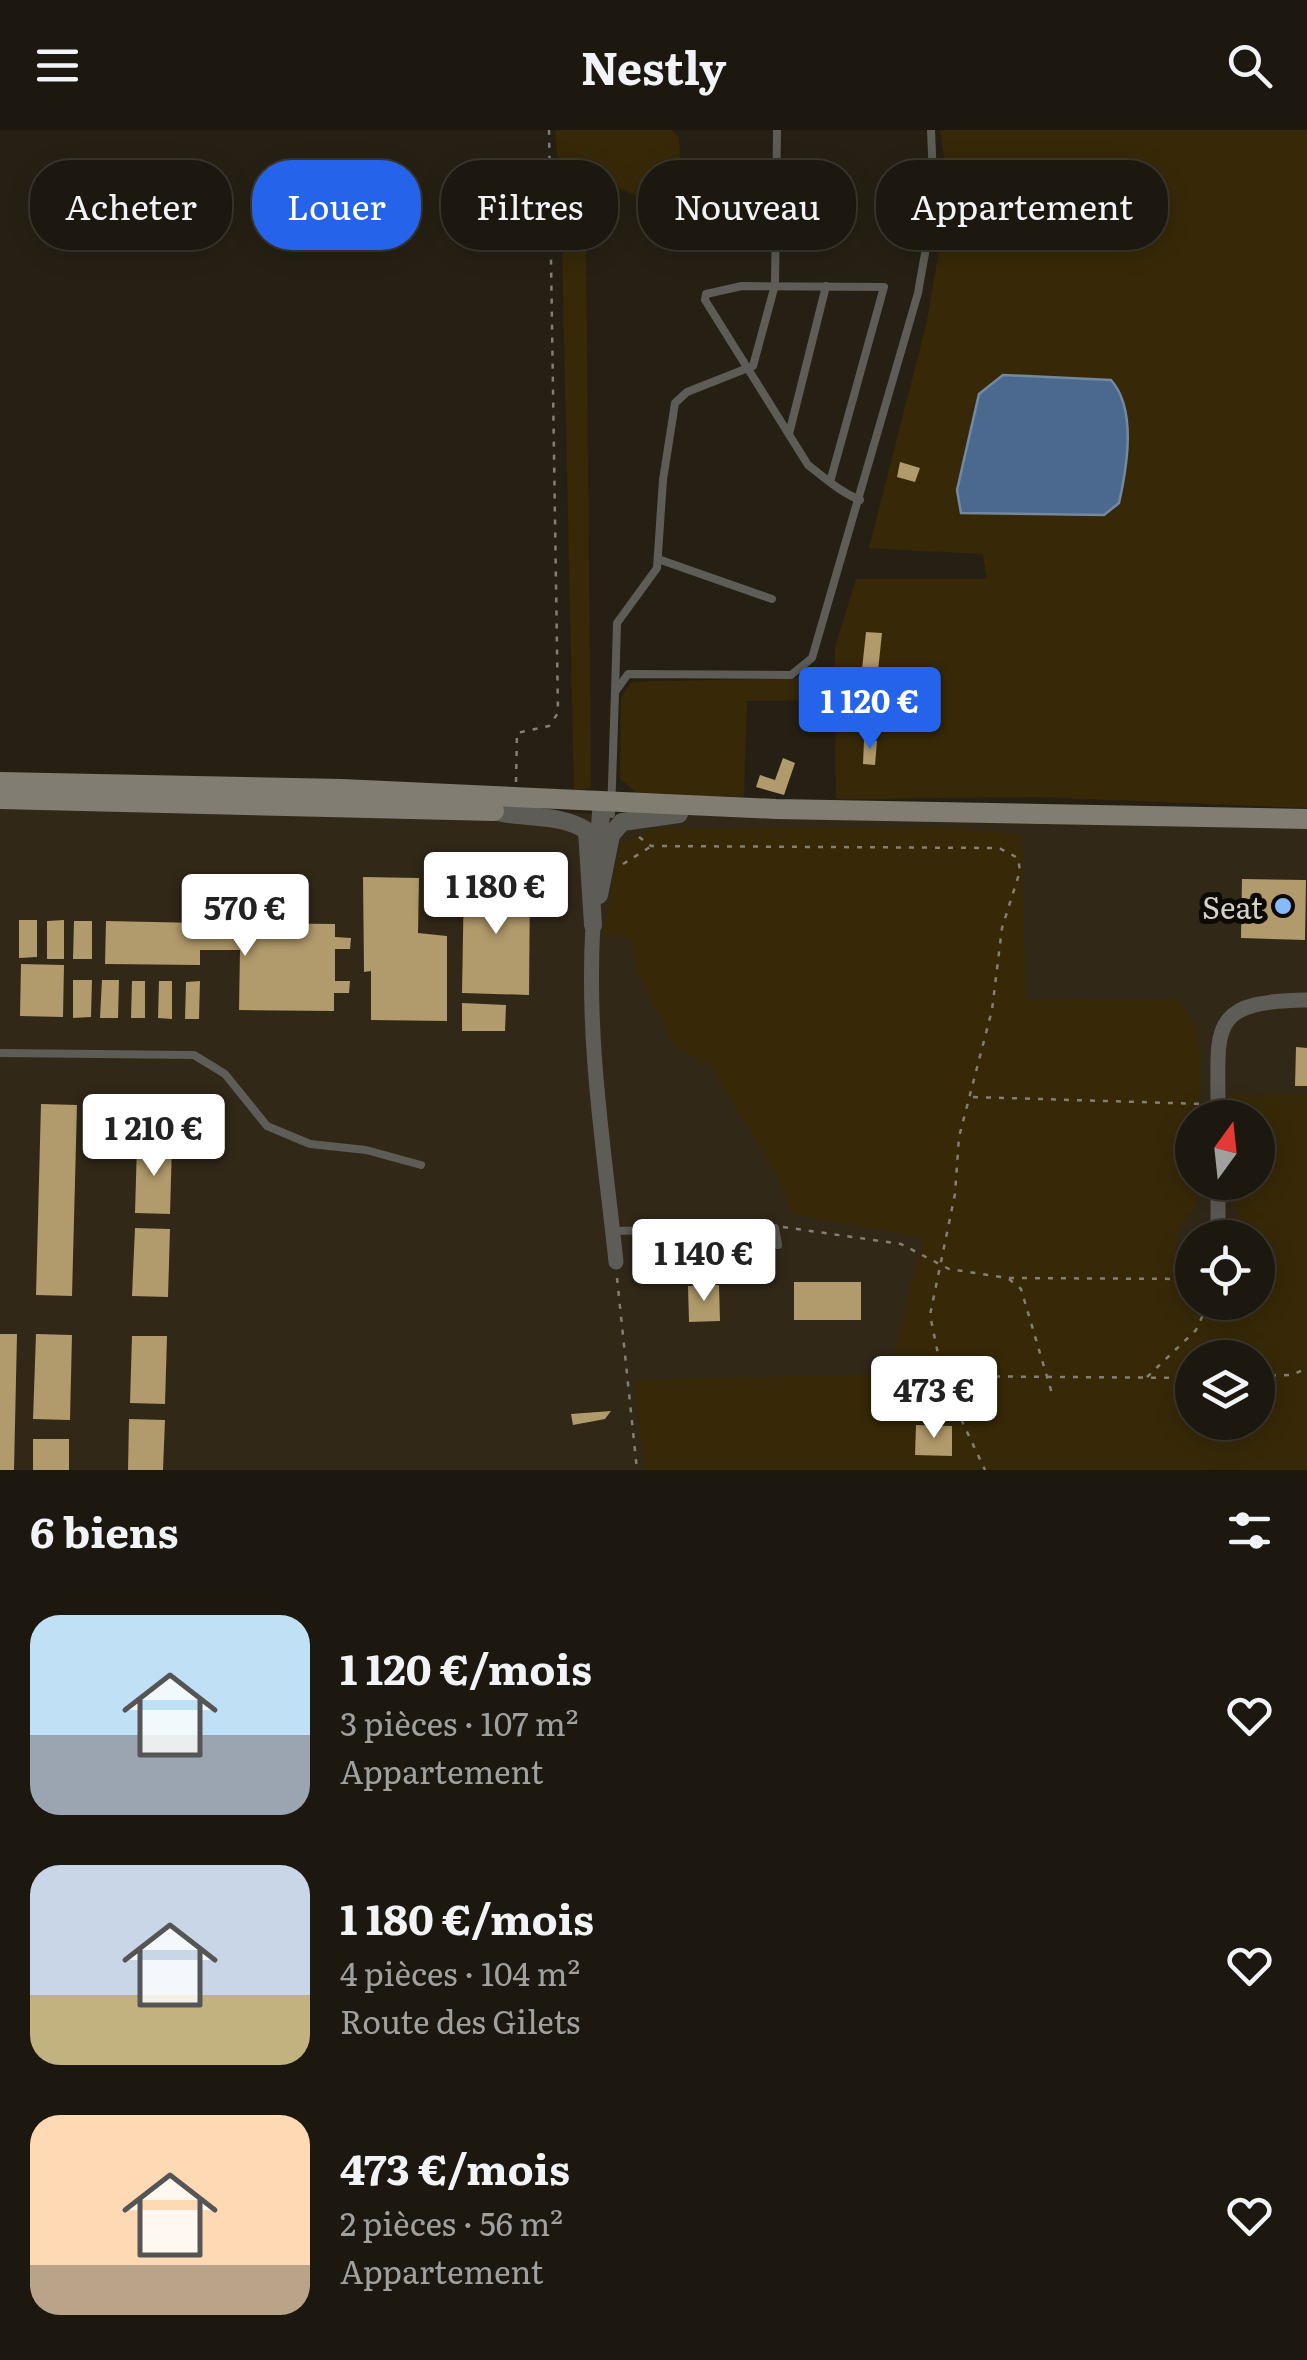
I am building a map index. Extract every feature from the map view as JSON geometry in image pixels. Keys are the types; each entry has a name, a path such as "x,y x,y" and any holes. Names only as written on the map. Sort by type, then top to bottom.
{"main road":[{"path":"0,782 342,789 680,814 776,809"},
{"path":"0,798 493,811 776,809 1307,818"}],"street":[{"path":"593,925 611,835 622,822 611,810"},
{"path":"611,810 593,925 590,979 594,1074 616,1262"},
{"path":"493,811 520,819 574,822 586,831 593,925"},
{"path":"1218,1100 1219,1036 1236,1009 1260,1000 1307,1000"}],"lane":[{"path":"748,369 775,285 776,130"},
{"path":"615,692 628,674 791,676 812,658 918,293 934,202 931,130"},
{"path":"830,482 884,287 742,286 706,294 705,300 808,466 830,482 860,500"},
{"path":"789,434 826,286"},
{"path":"611,810 616,623 653,578 675,404 687,392 748,369"},
{"path":"658,559 772,599"},
{"path":"0,1053 194,1055 225,1074 267,1126 310,1144 366,1150 421,1165"},
{"path":"612,1231 775,1228 778,1245"}],"path":[{"path":"526,786 513,774 517,733 549,726 558,713 550,130"},
{"path":"611,810 651,846 999,848 1012,852 1020,870 1002,928 992,1010 959,1137 955,1194 930,1315 942,1376 985,1470"},
{"path":"972,1097 1175,1109"},
{"path":"775,1228 791,1226 901,1244 920,1250 938,1265 1008,1278 1175,1279"},
{"path":"616,1262 637,1470"},
{"path":"1008,1278 1021,1289 1053,1397"},
{"path":"1144,1379 1196,1330 1201,1320"},
{"path":"1275,1376 1292,1375 1307,1368"},
{"path":"942,1376 1175,1378"}],"shaded area":[{"path":"555,130 672,130 679,137 680,160 638,160 638,196 618,189 618,160 558,160"},
{"path":"940,130 1307,130 1307,808 1038,797 836,799 835,700 747,701 744,797 640,795 620,779 621,698 631,682 835,677 835,647 856,579 987,579 983,554 869,548 927,321 939,250 1168,250 1168,160 944,160"},
{"path":"562,250 586,250 591,788 574,790"},
{"path":"0,799 601,814 1307,819 1307,1470 0,1470"},
{"path":"952,827 1022,835 1026,1000 1178,999 1194,1026 1200,1055 1199,1100 1175,1100 1175,1200 1198,1200 1198,1205 1186,1220 1175,1220 1175,1320 1275,1320 1275,1220 1241,1220 1233,1200 1275,1200 1275,1100 1232,1100 1232,1094 1307,1095 1307,1470 645,1470 634,1380 889,1374 923,1238 792,1214 780,1181 711,1067 675,1047 639,976 628,937 603,937 621,843 655,828"}],"water":[{"path":"1003,375 1111,380 1119,392 1127,422 1127,456 1119,503 1104,515 961,513 957,490 979,394"}],"building":[{"path":"900,462 920,468 915,482 897,477"},
{"path":"866,632 882,633 878,671 862,669"},
{"path":"905,675 930,678 928,693 903,691"},
{"path":"864,740 877,741 875,765 863,764"},
{"path":"783,758 795,763 784,795 756,787 760,775 775,780"},
{"path":"363,877 419,878 418,933 447,936 447,1021 371,1020 371,971 364,972"},
{"path":"464,878 530,880 529,995 462,993"},
{"path":"1242,879 1306,880 1305,940 1241,938"},
{"path":"19,920 37,920 37,957 19,958"},
{"path":"64,920 64,959 47,959 47,921"},
{"path":"74,921 92,921 92,959 73,959"},
{"path":"106,921 201,923 201,936 240,936 240,923 335,924 335,937 351,938 350,949 335,949 335,981 350,981 349,993 334,993 334,1011 239,1010 240,950 200,950 200,965 105,964"},
{"path":"21,964 64,965 63,1017 20,1016"},
{"path":"73,980 92,980 91,1017 73,1018"},
{"path":"102,980 119,980 118,1018 100,1018"},
{"path":"132,981 145,981 145,1018 131,1018"},
{"path":"159,981 172,981 172,1019 158,1018"},
{"path":"200,981 199,1019 185,1019 186,982"},
{"path":"462,1003 506,1005 505,1031 462,1031"},
{"path":"1296,1047 1307,1048 1307,1086 1295,1086"},
{"path":"41,1104 77,1105 72,1296 36,1295"},
{"path":"137,1144 172,1145 170,1214 135,1213"},
{"path":"135,1228 170,1229 168,1297 132,1296"},
{"path":"794,1282 861,1282 861,1320 794,1320"},
{"path":"719,1285 720,1321 689,1322 688,1286"},
{"path":"0,1334 17,1334 14,1470 0,1470"},
{"path":"36,1334 72,1335 70,1420 33,1419"},
{"path":"132,1336 167,1336 165,1404 130,1403"},
{"path":"611,1411 605,1419 573,1425 571,1414"},
{"path":"129,1419 165,1420 163,1470 128,1470"},
{"path":"916,1425 952,1426 952,1456 915,1455"},
{"path":"33,1439 69,1439 69,1470 33,1470"}],"place":[{"name":"Seat","path":"1283,906"}]}
